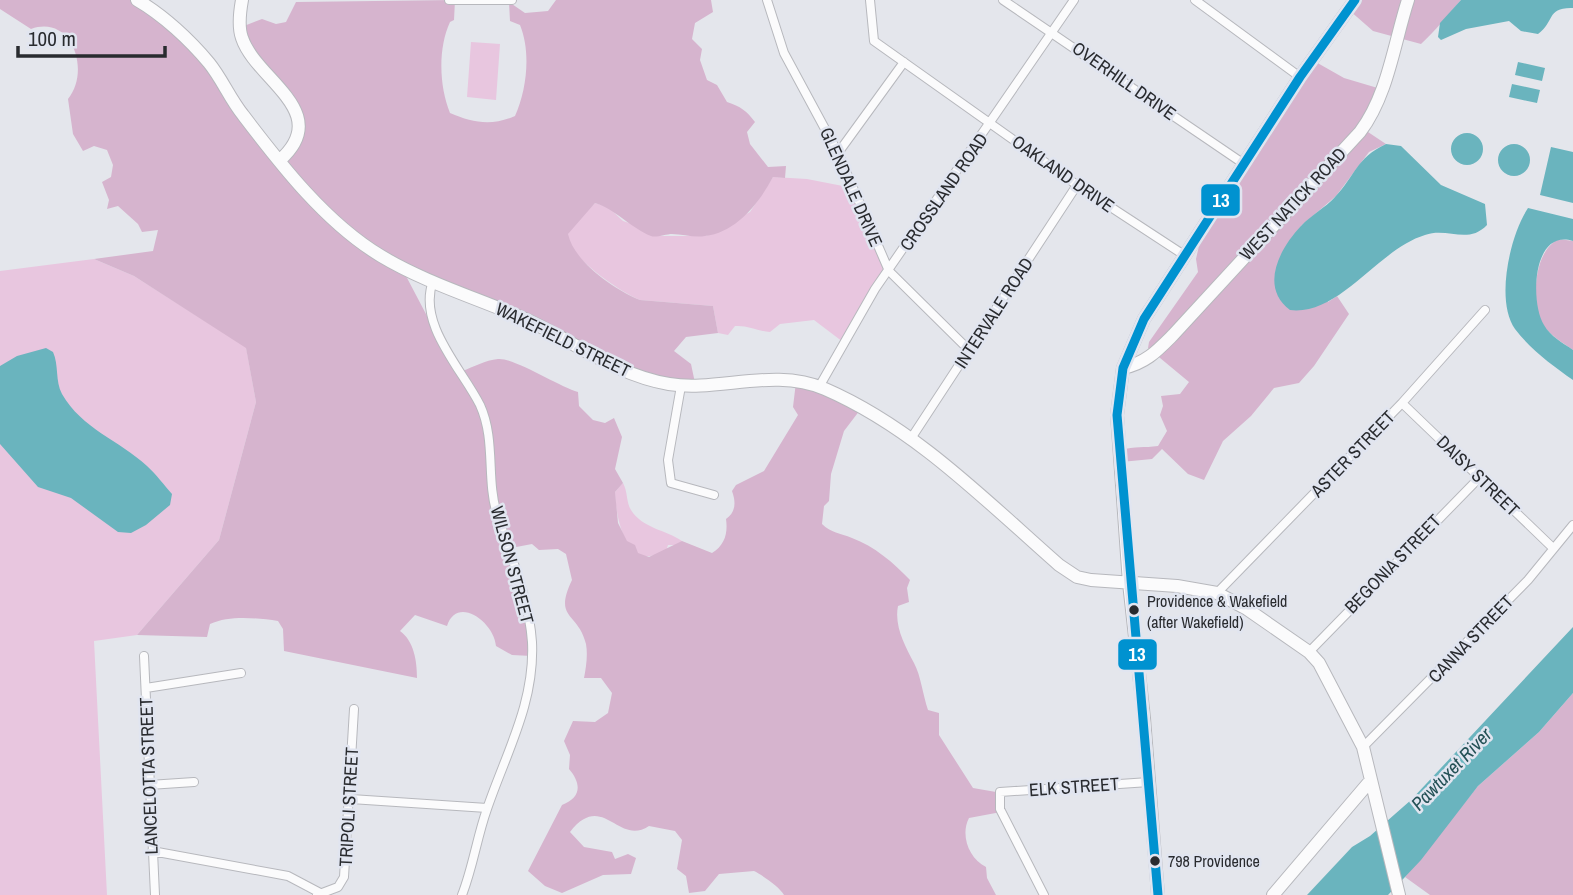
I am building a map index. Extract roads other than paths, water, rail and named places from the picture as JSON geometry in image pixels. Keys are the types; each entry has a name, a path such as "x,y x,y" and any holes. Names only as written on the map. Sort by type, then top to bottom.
{"street":[{"name":"WAKEFIELD STREET","path":"137,0 184,38 209,64 241,114 280,160 346,230 377,253 433,281 545,329 613,368 649,380 681,386 757,380 820,387 910,440 978,492 1067,572 1091,580 1177,586 1217,593 1247,609 1308,652 1326,676 1363,747 1399,895"},
{"path":"242,0 241,36 252,58 285,93 298,116 299,134 291,150 280,160"},
{"path":"449,0 512,1"},
{"name":"GLENDALE DRIVE","path":"767,0 784,53 838,153 889,271 970,351"},
{"name":"OAKLAND DRIVE","path":"870,0 874,41 1077,185 1184,255"},
{"name":"OVERHILL DRIVE","path":"1003,0 1244,164"},
{"name":"CROSSLAND ROAD","path":"820,387 875,289 992,123 1074,0"},
{"path":"1195,0 1300,77"},
{"path":"1158,895 1129,583 1117,415 1123,368 1144,320 1184,255 1300,77 1355,0"},
{"name":"WEST NATICK ROAD","path":"1123,368 1140,364 1173,335 1360,132 1382,88 1408,0"},
{"path":"838,153 904,62"},
{"name":"INTERVALE ROAD","path":"910,440 1077,185"},
{"name":"WILSON STREET","path":"433,281 428,305 434,325 472,391 486,424 492,488 526,607 531,641 531,674 516,739 487,808 462,895"},
{"name":"ASTER STREET","path":"1217,593 1402,403 1485,310"},
{"path":"681,386 668,460 671,483 714,495"},
{"name":"DAISY STREET","path":"1402,403 1553,548"},
{"name":"BEGONIA STREET","path":"1308,652 1479,477"},
{"name":"CANNA STREET","path":"1363,747 1528,580 1573,525"},
{"name":"LANCELOTTA STREET","path":"144,656 155,895"},
{"path":"146,688 241,673"},
{"name":"TRIPOLI STREET","path":"321,894 338,887 343,881 351,799 354,709"},
{"path":"1273,895 1371,780"},
{"path":"149,785 194,782"},
{"name":"ELK STREET","path":"1044,895 1000,809 1000,792 1149,782"},
{"path":"351,799 487,808"},
{"path":"152,851 288,876 321,894"}],"water":[{"path":"1461,0 1573,0 1573,8 1559,10 1538,34 1521,31 1509,21 1466,29 1441,40 1438,37 1440,23"},
{"path":"1518,62 1545,68 1542,81 1515,75"},
{"path":"1512,84 1540,90 1537,103 1509,97"},
{"path":"1467,133 1479,137 1483,149 1479,161 1467,165 1455,161 1451,149 1455,137"},
{"path":"1386,144 1401,146 1441,185 1485,204 1487,225 1473,234 1433,233 1408,242 1326,303 1308,309 1290,310 1281,301 1274,279 1286,245 1305,222 1335,197 1362,161"},
{"path":"1514,144 1526,148 1530,160 1526,172 1514,176 1502,172 1498,160 1502,148"},
{"path":"1551,147 1573,152 1573,203 1540,195"},
{"path":"1528,208 1573,219 1573,241 1559,240 1549,246 1542,256 1536,285 1537,301 1544,325 1553,336 1573,350 1573,380 1528,343 1515,329 1509,317 1506,302 1507,268 1516,234"},
{"path":"46,348 53,352 60,389 70,406 90,425 147,466 172,494 170,505 146,525 131,533 118,532 71,498 38,487 0,444 0,366 17,356"},
{"name":"Pawtuxet River","path":"1573,627 1573,693 1539,732 1478,786 1421,860 1388,895 1307,895 1352,847 1370,836 1411,800"}],"place":[{"name":"Providence & Wakefield (after Wakefield)","path":"1134,610"},
{"name":"798 Providence","path":"1155,861"}]}
